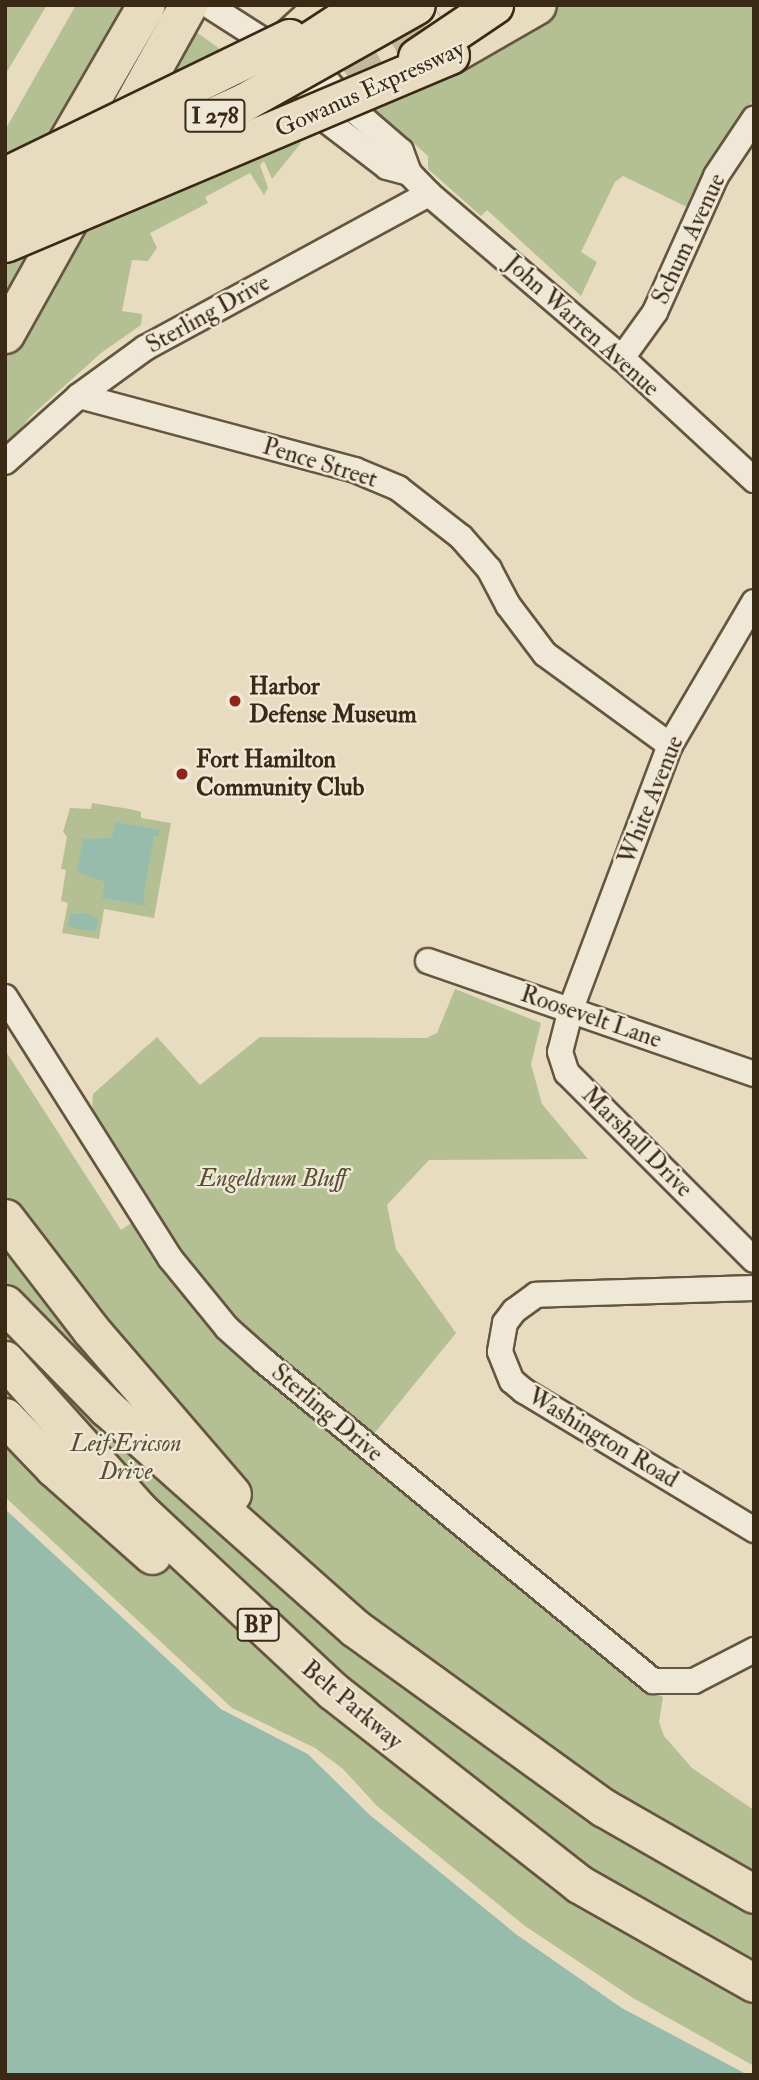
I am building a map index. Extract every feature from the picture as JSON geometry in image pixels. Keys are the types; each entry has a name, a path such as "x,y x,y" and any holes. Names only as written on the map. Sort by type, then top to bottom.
{"highway":[{"path":"5,246 146,5"},
{"path":"5,334 188,5"},
{"name":"I 278","path":"5,184 52,162 169,98 317,5"},
{"name":"I 278","path":"5,176 295,52 325,5"},
{"path":"295,52 339,5"},
{"path":"52,162 138,135 252,80 364,5"},
{"name":"I 278","path":"5,211 244,102 416,5"},
{"path":"312,116 390,74 495,5"},
{"name":"Gowanus Expressway","path":"5,246 450,55 537,5"},
{"path":"5,1219 92,1330 260,1523 342,1601 520,1751"},
{"name":"BP","path":"5,1304 107,1408 240,1529 355,1628 520,1751 615,1815 754,1894"},
{"name":"Belt Parkway","path":"5,1360 142,1513 271,1637 542,1857 656,1931 754,1983"},
{"path":"5,1416 54,1468 310,1694 426,1786 542,1857"}],"street":[{"name":"John Warren Avenue","path":"208,5 295,52 327,81 350,107 401,151 409,173 429,194 622,358 754,480"},
{"name":"Schum Avenue","path":"622,358 655,312 716,176 754,119"},
{"name":"Sterling Drive","path":"5,462 79,396 145,348 429,194"},
{"name":"Pence Street","path":"79,396 355,470 398,488 461,537 489,569 508,605 545,654 670,745"},
{"name":"White Avenue","path":"571,1009 670,745 754,601"},
{"name":"Roosevelt Lane","path":"428,961 754,1074"},
{"name":"Sterling Drive","path":"5,997 183,1276 227,1328 264,1361 653,1681 694,1681 754,1650"},
{"name":"Marshall Drive","path":"571,1009 559,1052 567,1073 754,1259"},
{"name":"Washington Road","path":"754,1288 542,1294 514,1311 505,1323 500,1352 512,1381 524,1391 754,1530"}],"green space":[{"path":"5,5 47,5 5,75"},
{"path":"76,5 150,5 192,29 245,67 301,143 272,179 264,161 260,165 268,188 264,195 250,173 205,197 208,203 150,233 157,248 148,261 132,260 122,311 142,314 141,325 101,353 31,416 5,448 5,130"},
{"path":"559,5 754,5 754,99 687,207 623,176 615,182 581,252 597,262 581,296 487,210 481,216 428,169 428,156 410,140 395,139 366,108"},
{"path":"92,803 130,809 141,812 141,818 171,823 154,918 104,909 99,939 62,933 68,903 61,901 66,870 61,869 67,837 63,832 70,808 91,809"},
{"name":"Engeldrum Bluff","path":"455,989 541,1023 531,1064 542,1104 588,1159 429,1160 387,1205 396,1249 456,1333 373,1435 223,1310 189,1270 92,1109 93,1094 157,1037 200,1085 260,1037 426,1038 437,1033"},
{"name":"Leif Ericson Drive","path":"5,1050 121,1230 137,1219 158,1260 201,1319 631,1681 663,1697 659,1722 664,1736 692,1768 754,1810 754,2066 633,1998 525,1926 377,1806 343,1769 315,1748 232,1708 5,1497"}],"shaded area":[{"path":"115,822 160,830 159,836 154,836 143,899 147,906 102,898 105,882 77,872 83,839 112,838"},
{"path":"84,913 98,918 96,932 68,927 70,914"},
{"path":"5,1509 221,1709 308,1754 369,1814 516,1934 622,2008 748,2075 5,2075"}],"pier":[{"path":"5,1506 223,1706 310,1751 371,1811 518,1931 623,2005 751,2075 622,2008 516,1934 369,1814 308,1754 221,1709"}],"tunnel":[{"path":"300,104 444,21"}],"place":[{"name":"Harbor Defense Museum","path":"235,701"},
{"name":"Fort Hamilton Community Club","path":"182,774"}]}
